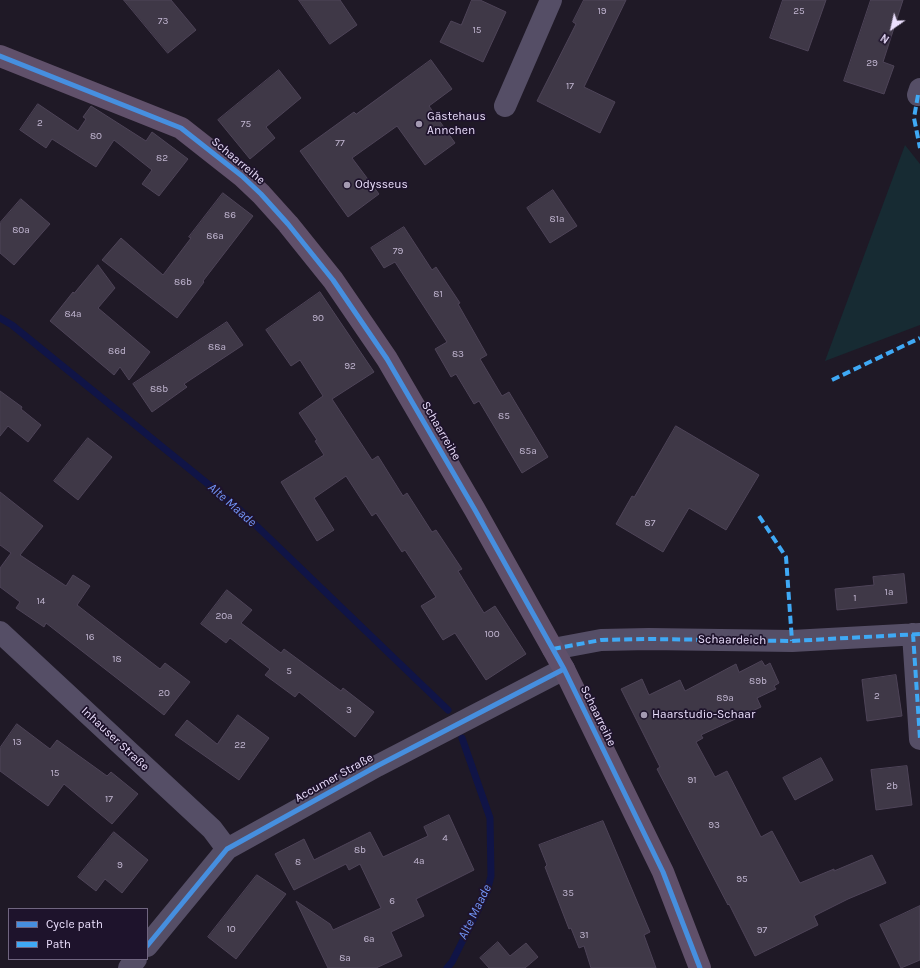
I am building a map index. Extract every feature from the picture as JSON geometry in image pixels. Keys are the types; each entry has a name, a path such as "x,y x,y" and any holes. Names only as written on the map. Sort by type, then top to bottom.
{"main road":[{"name":"Schaarreihe","path":"0,56 181,128 242,176 262,194 333,280 387,359 476,510 564,669 663,872 700,968"}],"street":[{"path":"505,106 551,0"},
{"name":"Inhauser Straße","path":"0,632 212,829 227,849"},
{"name":"Schaardeich","path":"553,649 608,640 649,639 792,641 916,634 920,739"},
{"name":"Accumer Straße","path":"148,945 227,849 377,766 564,669"},
{"path":"129,968 135,960"}],"shaded area":[{"path":"905,145 920,164 920,325 825,361"}],"building":[{"path":"124,0 171,0 196,30 168,53"},
{"path":"299,0 340,0 357,25 330,44"},
{"path":"472,0 480,0 506,12 483,62 440,42 451,21 461,25"},
{"path":"584,0 626,0 584,87 615,102 600,133 537,101 576,24 573,22"},
{"path":"783,0 826,0 808,51 770,38"},
{"path":"871,0 903,0 883,62 894,66 884,94 844,81"},
{"path":"431,60 452,89 429,106 455,143 425,165 397,126 352,158 379,194 348,217 300,151 354,112 356,114"},
{"path":"279,70 301,98 266,127 275,138 250,159 218,120"},
{"path":"38,104 78,131 86,119 83,117 91,106 146,141 152,132 188,159 159,196 142,184 152,170 114,140 96,167 52,139 46,148 20,130"},
{"path":"553,190 577,226 550,243 527,208"},
{"path":"223,193 253,216 203,281 204,282 177,318 102,260 121,238 163,275 191,238 189,237"},
{"path":"21,199 50,224 14,265 0,253 0,223"},
{"path":"404,227 432,270 436,267 460,303 458,304 487,355 480,359 502,396 509,392 548,457 522,473 479,401 474,404 456,374 451,377 435,349 447,342 395,262 384,268 371,248"},
{"path":"98,265 115,288 98,308 150,352 129,380 120,367 114,375 50,321 73,292 74,293"},
{"path":"320,292 374,372 332,399 372,460 378,456 403,496 407,493 432,532 436,530 462,569 458,571 484,613 495,606 526,654 486,680 455,633 443,640 421,606 436,597 405,550 402,552 376,513 372,516 346,476 314,498 334,530 317,541 281,482 324,455 315,441 317,440 299,413 323,396 300,360 291,366 266,330"},
{"path":"227,322 243,345 184,384 187,387 152,412 133,384"},
{"path":"0,391 22,407 21,409 41,425 28,442 8,426 0,436"},
{"path":"676,426 759,475 726,530 689,508 663,552 616,524 632,496 634,497"},
{"path":"88,438 112,457 78,500 54,481"},
{"path":"0,492 43,526 20,555 66,586 73,575 90,586 77,605 160,669 165,663 190,682 164,715 46,623 44,627 16,608 20,602 0,587 0,568 11,553 0,545"},
{"path":"904,574 907,603 837,610 835,589 874,585 873,577"},
{"path":"227,590 252,610 241,623 281,653 284,649 341,691 343,688 374,712 355,737 299,692 295,697 265,675 270,669 230,638 226,643 201,624"},
{"path":"762,661 765,666 770,663 779,683 774,686 776,689 757,698 761,707 701,735 703,738 696,742 715,777 727,771 761,837 772,831 800,883 872,855 886,883 848,899 814,916 818,925 755,956 657,769 660,767 621,689 642,679 649,695 680,680 685,691 736,664 739,672"},
{"path":"896,675 902,716 867,721 862,680"},
{"path":"238,715 269,738 239,780 175,735 187,720 217,744"},
{"path":"17,724 50,749 57,740 107,776 111,772 138,794 112,824 64,784 48,806 0,771 0,748"},
{"path":"821,758 833,780 795,800 783,778"},
{"path":"907,766 912,805 876,810 871,770"},
{"path":"449,815 474,870 416,899 424,916 391,932 402,956 376,968 328,968 296,901 330,924 333,930 381,908 360,864 349,870 346,864 294,890 275,854 304,839 314,860 370,832 383,857 428,836 424,827"},
{"path":"603,821 650,932 644,935 656,968 591,968 584,946 579,948 571,928 569,929 545,867 547,865 539,845"},
{"path":"114,832 148,860 122,893 105,879 96,891 78,877"},
{"path":"257,875 286,894 236,959 208,937"},
{"path":"920,906 920,960 901,968 880,925"},
{"path":"498,942 510,956 526,943 538,957 525,968 489,968 480,958"}],"waterway":[{"name":"Alte Maade","path":"0,318 12,325 240,510 448,710"},
{"name":"Alte Maade","path":"447,968 452,962 487,892 491,876 490,818 462,738"}],"marked path":[{"path":"918,95 914,118 920,148"},
{"path":"832,380 920,338"},
{"path":"759,516 786,557 792,641"},
{"path":"913,634 920,739"},
{"path":"553,649 601,640 649,639 792,641 920,634"}],"cycle path":[{"path":"0,56 181,128 242,176 261,194 288,224 333,280 387,359 475,510 564,669 663,872 700,968"},
{"path":"148,945 227,849 377,766 564,669"}],"place":[{"name":"Gästehaus Annchen","path":"419,124"},
{"name":"Odysseus","path":"347,185"},
{"name":"Haarstudio-Schaar","path":"644,715"}]}
